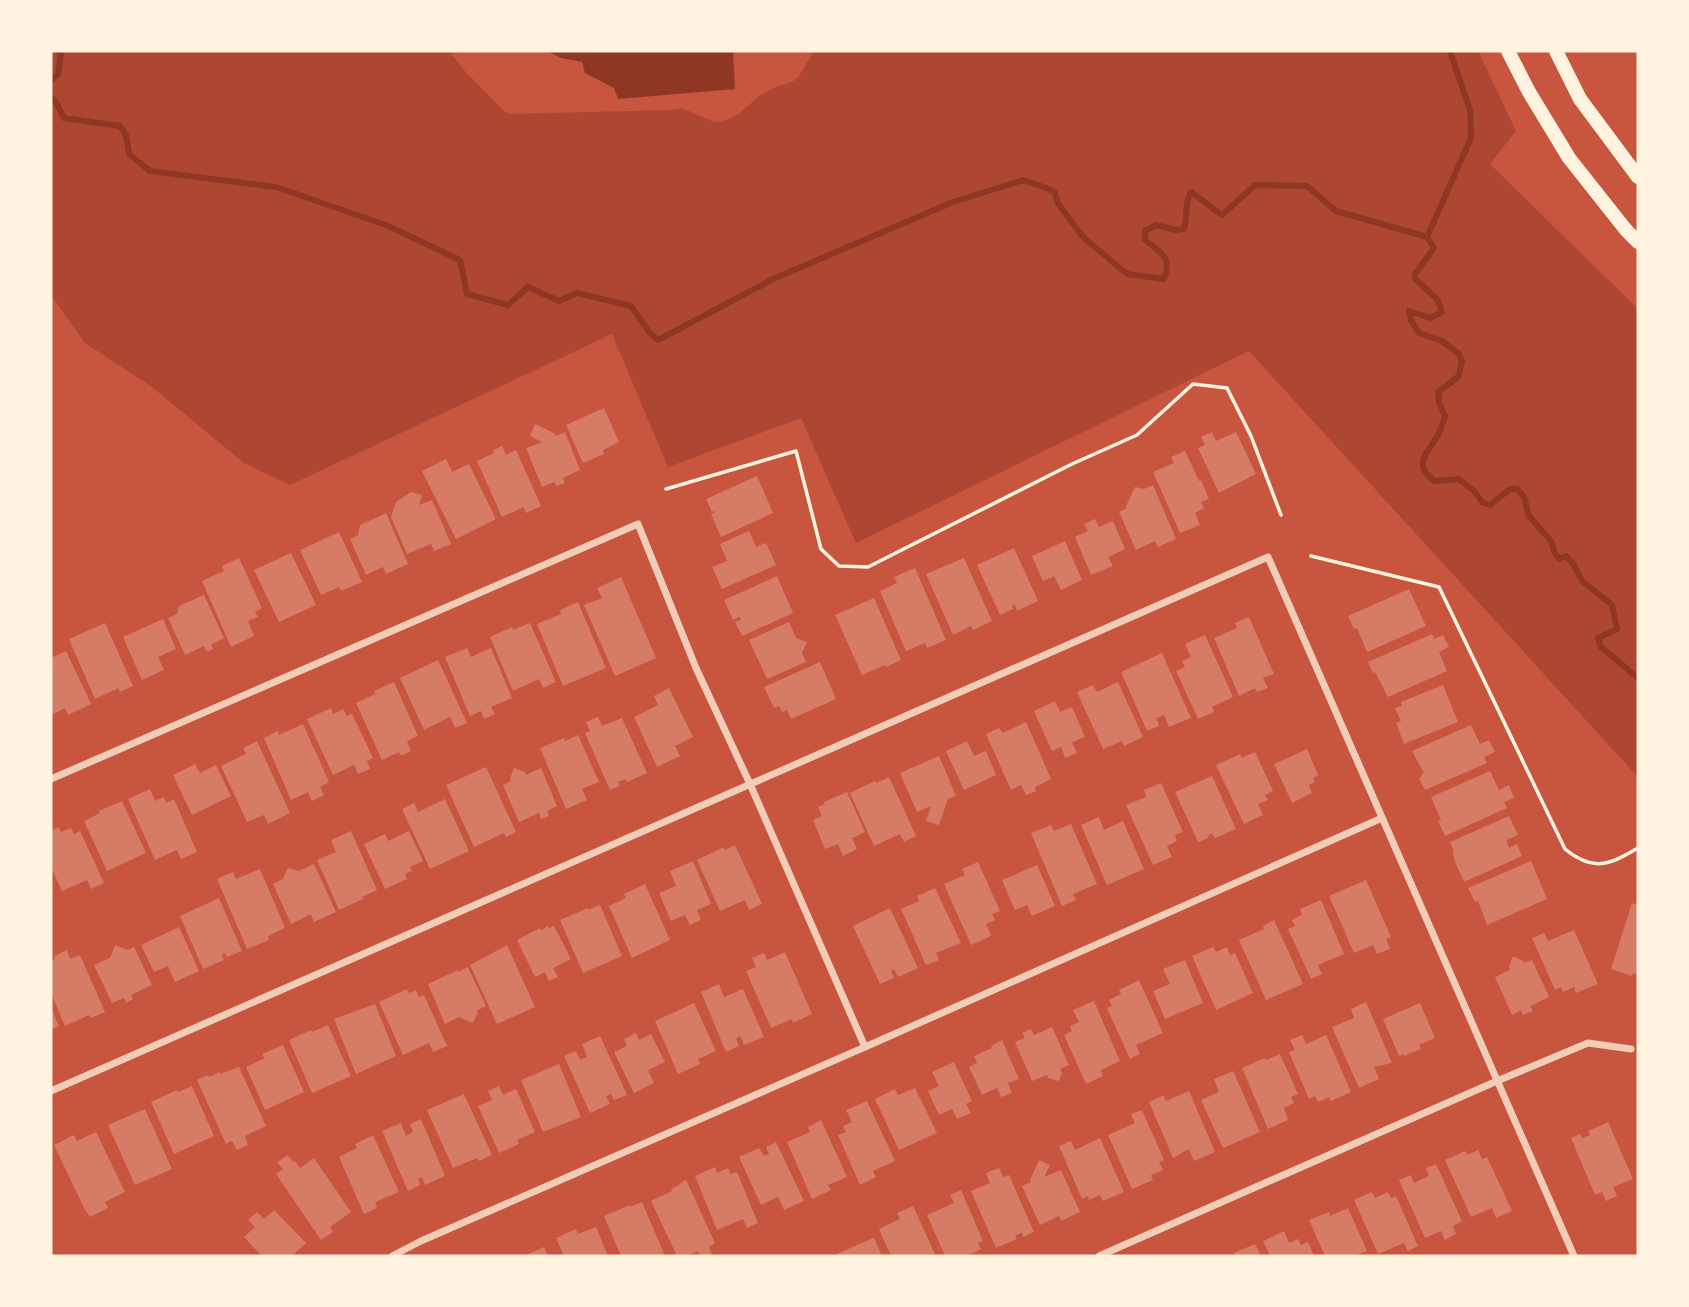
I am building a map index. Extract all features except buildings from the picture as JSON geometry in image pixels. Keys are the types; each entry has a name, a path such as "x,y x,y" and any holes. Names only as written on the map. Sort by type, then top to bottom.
{"main road":[{"path":"1508,51 1569,158 1638,242"},
{"path":"1556,51 1580,99 1638,177"}],"street":[{"path":"51,779 638,524 696,668 865,1047"},
{"path":"51,1091 1268,557 1574,1256"},
{"path":"392,1256 1382,818"},
{"path":"1099,1256 1497,1081 1588,1044 1631,1049"}],"path":[{"path":"666,489 796,451 821,549 839,566 868,567 1072,464 1137,435 1193,384 1227,388 1251,436 1281,515"},
{"path":"1311,556 1439,587 1565,849 1592,865 1619,859 1638,848"}],"shaded area":[{"path":"51,51 449,51 506,113 682,108 714,122 739,114 760,95 792,82 799,76 814,51 1478,51 1516,131 1490,164 1638,309 1638,777 1249,351 856,543 801,418 668,467 612,334 290,485 244,463 152,387 85,343 51,295"},
{"path":"547,51 733,51 735,89 618,99 614,88 585,73 582,62 561,58"}],"waterway":[{"path":"51,80 58,74 61,54 58,51"},
{"path":"1427,237 1471,138 1470,110 1450,51"},
{"path":"51,97 64,118 120,126 126,135 129,154 150,171 276,187 386,225 460,260 467,294 508,305 528,287 559,301 577,293 631,306 658,340 773,279 953,202 1023,180 1055,193 1057,202 1083,237 1127,274 1164,279 1166,260 1161,252 1145,240 1145,231 1156,225 1176,230 1184,229 1191,192 1222,215 1255,185 1307,186 1336,211 1427,237 1434,248 1415,274 1415,279 1437,299 1442,312 1430,318 1409,311 1411,320 1419,333 1442,341 1459,354 1462,362 1458,377 1438,392 1445,416 1439,433 1424,457 1423,468 1434,481 1459,479 1474,491 1482,502 1490,505 1510,489 1517,489 1524,497 1529,516 1551,541 1559,559 1566,556 1582,581 1612,605 1617,629 1598,638 1601,647 1638,678"}]}
